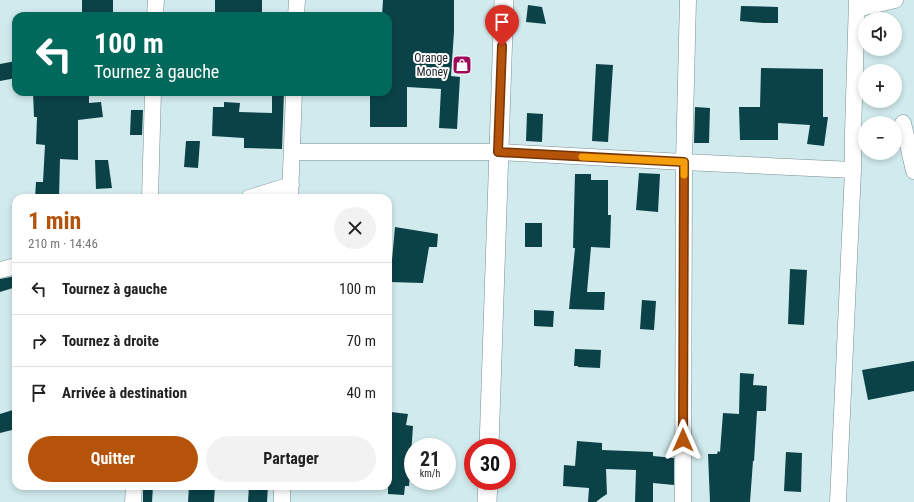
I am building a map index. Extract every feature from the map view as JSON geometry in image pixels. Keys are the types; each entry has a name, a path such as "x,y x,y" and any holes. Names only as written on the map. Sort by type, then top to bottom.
{"street":[{"path":"155,12 156,0"},
{"path":"296,12 297,0"},
{"path":"489,438 504,0"},
{"path":"683,502 684,162 688,0"},
{"path":"859,116 857,4 895,0"},
{"path":"150,194 153,96"},
{"path":"273,194 291,191 294,96"},
{"path":"904,123 914,171"},
{"path":"838,502 853,170 858,138"},
{"path":"292,152 498,152 853,170"},
{"path":"0,270 12,267"},
{"path":"133,502 134,490"},
{"path":"282,490 282,502"},
{"path":"487,502 488,490"}],"building":[{"path":"82,0 113,0 113,12 82,12"},
{"path":"215,0 262,0 262,12 215,12"},
{"path":"383,0 454,0 454,32 451,76 460,77 457,129 439,128 441,89 407,87 407,127 370,127 370,96 392,96 392,12 382,12"},
{"path":"528,5 542,7 546,24 526,22"},
{"path":"741,6 778,7 778,23 740,21"},
{"path":"12,62 12,79 0,81 0,64"},
{"path":"596,64 613,65 608,142 592,141"},
{"path":"761,68 823,69 823,117 828,117 824,146 807,144 810,125 778,123 778,140 740,140 739,107 760,107"},
{"path":"33,96 89,96 89,103 101,102 103,117 78,120 78,160 60,159 59,194 35,194 36,182 43,182 45,145 36,144 37,117 34,117"},
{"path":"272,96 284,96 282,149 244,148 244,138 212,136 213,107 224,107 224,102 240,103 239,112 272,113"},
{"path":"695,107 710,108 709,143 694,143"},
{"path":"131,110 143,110 142,135 130,135"},
{"path":"527,113 543,114 542,142 526,141"},
{"path":"186,141 200,141 198,168 184,167"},
{"path":"95,160 108,160 112,188 96,189"},
{"path":"639,173 660,174 658,212 636,210"},
{"path":"575,174 591,174 591,180 608,180 608,215 611,215 610,248 591,247 587,292 605,292 604,310 569,309 575,248 573,248"},
{"path":"525,223 542,223 542,247 525,247"},
{"path":"395,227 438,234 437,247 429,247 423,283 392,282 392,260"},
{"path":"790,269 807,270 804,325 788,324"},
{"path":"12,277 12,288 0,292 0,279"},
{"path":"642,300 656,301 654,330 640,329"},
{"path":"534,310 554,311 553,327 534,326"},
{"path":"575,349 601,350 600,368 574,366"},
{"path":"914,361 914,391 868,400 862,370"},
{"path":"740,373 754,374 753,385 767,386 766,411 757,411 750,502 710,502 708,454 717,454 718,451 720,452 723,413 739,414"},
{"path":"12,410 12,430 0,433 0,414"},
{"path":"392,412 408,414 406,425 413,426 412,438 404,438 404,495 388,494 388,490 392,490"},
{"path":"577,441 602,443 602,450 653,452 653,456 674,458 674,485 653,483 653,502 635,502 636,470 606,469 607,494 596,502 588,502 589,488 563,486 564,465 575,466"},
{"path":"786,452 802,453 801,492 784,491"},
{"path":"143,490 153,490 152,502 143,502"},
{"path":"189,490 215,490 214,502 188,502"},
{"path":"249,490 268,490 267,502 248,502"}],"slow traffic":[{"path":"582,157 684,162 684,175"}],"place":[{"name":"Orange Money","path":"462,65"}],"route":[{"path":"502,46 498,152 684,162 683,440"}]}
